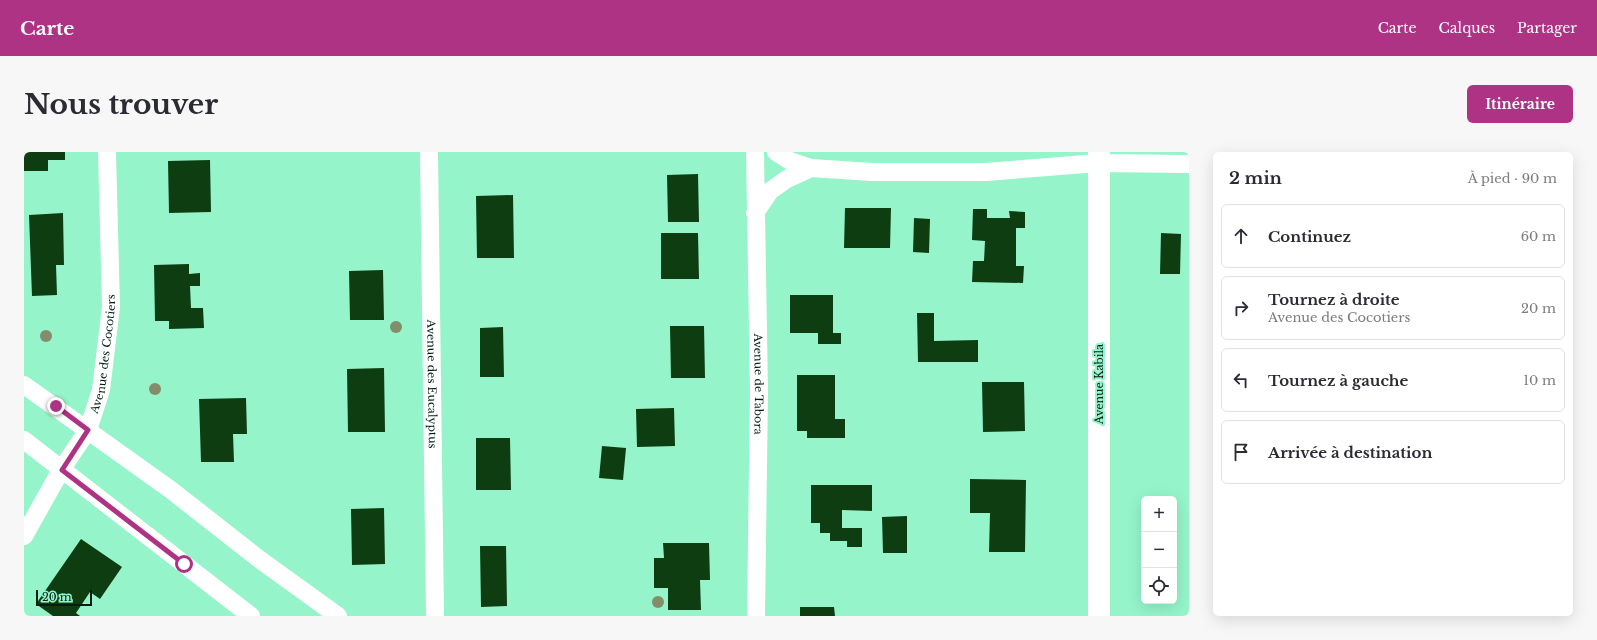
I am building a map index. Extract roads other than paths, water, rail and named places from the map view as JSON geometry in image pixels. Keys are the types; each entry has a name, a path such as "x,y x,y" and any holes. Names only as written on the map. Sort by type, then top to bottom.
{"highway":[{"name":"Avenue Kabila","path":"1098,158 1099,616"}],"street":[{"name":"Avenue des Cocotiers","path":"24,536 62,470 88,430 101,390 111,307 107,152"},
{"name":"Avenue des Eucalyptus","path":"429,152 435,616"},
{"name":"Avenue de Tabora","path":"755,152 759,390 756,616"},
{"path":"776,152 790,161 811,168 872,172 950,173 1024,170 1069,158 1098,158 1189,164"},
{"path":"755,212 770,191 787,179 811,168"},
{"path":"24,384 338,616"},
{"path":"24,440 251,616"}]}
